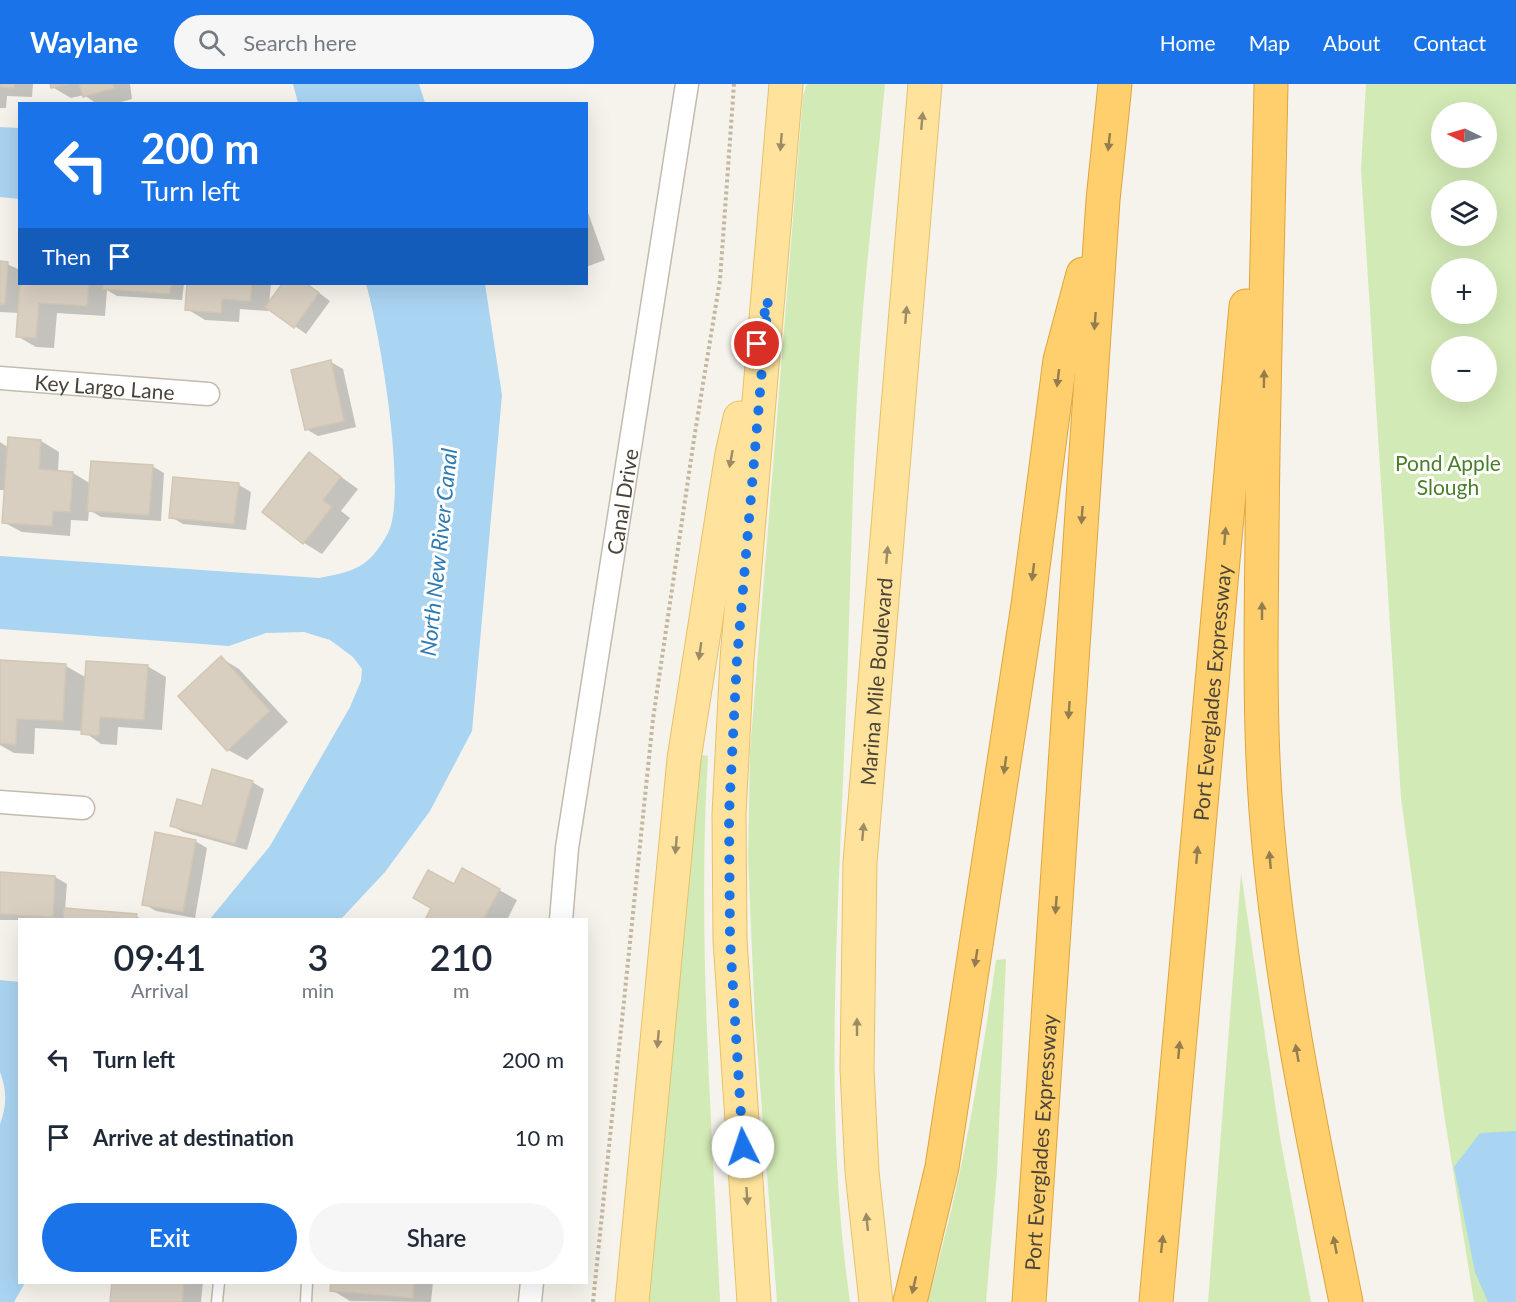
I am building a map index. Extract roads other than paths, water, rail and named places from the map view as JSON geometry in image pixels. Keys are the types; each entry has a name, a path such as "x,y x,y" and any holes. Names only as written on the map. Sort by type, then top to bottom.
{"highway":[{"name":"Port Everglades Expressway","path":"1029,1302 1103,200 1114,84"},
{"name":"Port Everglades Expressway","path":"1156,1302 1266,84"},
{"path":"1271,84 1263,437 1261,670 1263,769 1284,978 1346,1302"},
{"path":"910,1302 942,1167 1029,605 1060,360 1103,200"}],"main road":[{"path":"754,1302 730,940 729,814 737,659 786,84"},
{"name":"Marina Mile Boulevard","path":"876,1295 862,1172 857,1069 860,863 925,84"},
{"path":"632,1302 684,759 732,454 768,299"}],"street":[{"name":"Canal Drive","path":"561,918 567,848 687,84"},
{"name":"Key Largo Lane","path":"0,378 208,394"},
{"path":"0,802 83,808"},
{"path":"530,1302 531,1284"}],"lane":[{"path":"217,1302 219,1284"},
{"path":"306,1302 307,1284"}],"water":[{"path":"293,84 419,84 425,102 298,102"},
{"path":"0,127 18,128 18,199 0,197"},
{"name":"North New River Canal","path":"366,285 485,285 502,395 472,731 430,811 385,872 342,918 211,918 270,846 350,707 361,681 362,669 353,657 330,640 304,632 266,633 229,646 0,629 0,556 319,578 360,566 374,554 388,533 393,513 395,484 384,372"},
{"path":"0,980 18,982 18,1284 24,1284 14,1302 0,1302 0,1124 5,1098 0,1072"},
{"path":"1516,1131 1516,1302 1488,1302 1475,1272 1454,1167 1480,1133"}],"park label":[{"name":"Pond Apple Slough","path":"1448,474"}]}
